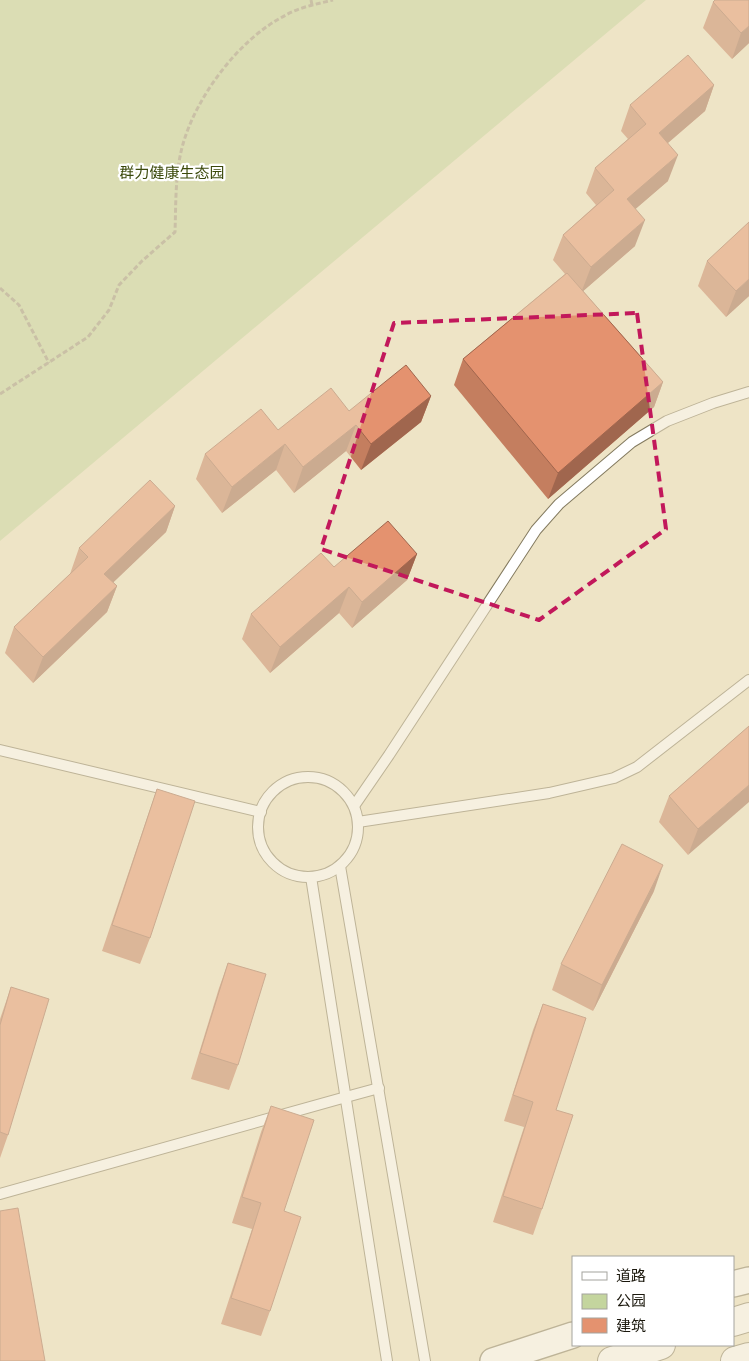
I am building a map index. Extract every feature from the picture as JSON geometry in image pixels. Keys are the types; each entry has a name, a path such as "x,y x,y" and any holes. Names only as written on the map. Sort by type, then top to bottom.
{"main road":[{"path":"734,1322 749,1317"},
{"path":"612,1361 658,1346"},
{"path":"735,1361 749,1357"}],"street":[{"path":"734,1284 749,1280"},
{"path":"493,1361 572,1335"}],"lane":[{"path":"354,806 536,530 559,504 632,442 660,425 713,403 749,392"},
{"path":"358,822 549,793 614,778 637,767 749,680"},
{"path":"0,750 261,812"},
{"path":"314,777 330,782 344,792 354,806 358,822 357,838 351,853 340,866 327,874 311,877 295,876 280,869 268,858 261,844 258,828 261,812 268,796 281,785 297,778 314,777"},
{"path":"340,866 425,1361"},
{"path":"311,877 387,1361"},
{"path":"0,1194 379,1088"}],"path":[{"path":"310,0 312,5"},
{"path":"0,394 88,337 109,310 119,285 142,261 175,232 178,172 183,144 203,97 222,69 262,30 286,14 333,0"},
{"path":"0,288 19,305 49,363"}],"highlighted area":[{"path":"637,313 666,529 539,620 321,549 394,323"}],"green space":[{"name":"群力健康生态园","path":"0,0 646,0 0,541"}],"building":[{"path":"715,0 749,0 749,26 741,33 713,2"},
{"path":"688,55 714,85 659,133 678,155 627,199 645,220 591,267 563,235 614,190 595,168 646,124 630,105"},
{"path":"749,222 749,279 736,291 707,261"},
{"path":"567,273 663,382 558,473 463,359"},
{"path":"406,365 431,396 371,444 356,425 303,467 285,444 232,487 205,454 261,409 278,430 331,388 349,411"},
{"path":"150,480 175,506 104,574 117,586 43,657 14,627 88,557 79,548"},
{"path":"388,521 417,554 362,602 349,587 280,647 251,614 321,553 334,567"},
{"path":"749,726 749,785 698,829 669,796"},
{"path":"157,789 195,801 150,938 112,925"},
{"path":"622,844 663,865 602,985 561,964"},
{"path":"228,963 266,974 238,1065 200,1053"},
{"path":"11,987 49,999 8,1135 0,1132 0,1025"},
{"path":"543,1004 586,1018 556,1110 573,1115 542,1209 503,1196 533,1102 513,1095"},
{"path":"271,1106 314,1120 284,1211 301,1217 270,1311 231,1298 261,1203 242,1197"},
{"path":"18,1208 45,1361 0,1361 0,1211"}]}
